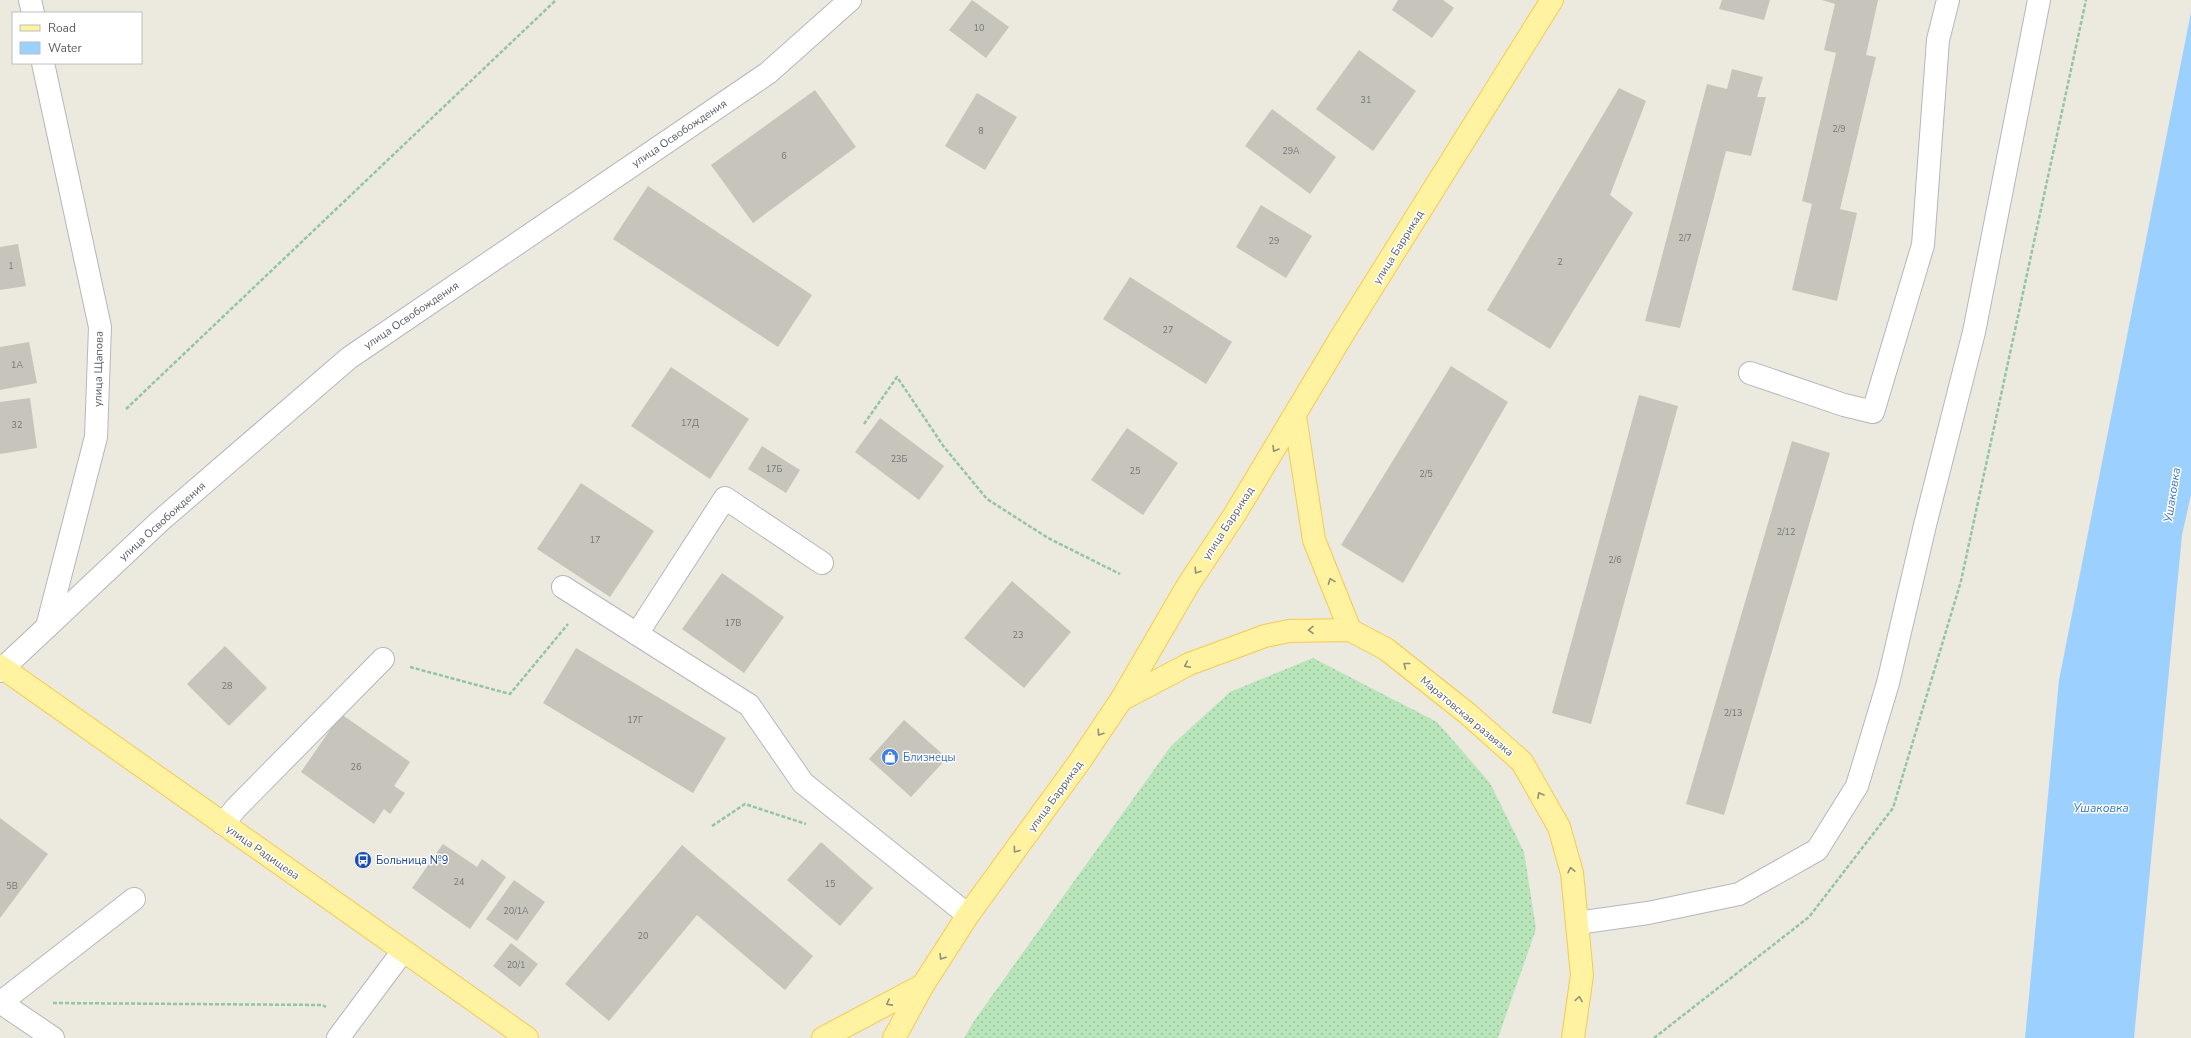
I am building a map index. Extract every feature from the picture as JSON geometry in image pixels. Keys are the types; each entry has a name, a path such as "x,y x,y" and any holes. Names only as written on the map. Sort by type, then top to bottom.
{"main road":[{"name":"улица Баррикад","path":"894,1038 923,985 968,915 1080,761 1121,700 1188,585 1235,514 1343,334 1552,0"},
{"path":"1121,700 1189,664 1265,636 1309,629 1350,630 1314,540 1295,416"},
{"name":"Маратовская развязка","path":"1350,630 1386,649 1468,714 1522,762 1559,827 1572,873 1582,975 1573,1038"},
{"name":"улица Радищева","path":"1,669 527,1038"},
{"path":"823,1038 923,985"}],"street":[{"path":"30,0 33,12"},
{"name":"улица Освобождения","path":"1,669 160,521 349,358 768,73 850,0"},
{"path":"1750,373 1844,405 1873,412 1923,246 1938,40 1948,0"},
{"path":"1577,923 1648,913 1739,894 1817,850 1857,786 1888,683 1925,525 1974,332 2039,0"},
{"name":"улица Щапова","path":"43,64 100,327 96,437 47,627"},
{"path":"636,634 725,498 822,563"},
{"path":"563,587 749,705 803,783 968,915"},
{"path":"223,824 236,808 383,659"},
{"path":"53,1038 0,1002 134,899"},
{"path":"338,1038 403,951"}],"path":[{"path":"96,437 556,0"},
{"path":"864,424 897,378 944,447 988,499 1048,538 1120,574"},
{"path":"383,659 510,694 586,602"},
{"path":"712,826 745,804 812,826"},
{"path":"47,1003 322,1005 352,1019"}],"green space":[{"path":"1313,658 1437,722 1490,783 1524,852 1536,929 1498,1038 964,1038 974,1021 1171,746 1230,692"}],"water":[{"name":"Ушаковка","path":"2191,12 2191,495 2182,535 2134,1038 2025,1038 2059,680"}],"building":[{"path":"972,0 1009,27 986,58 949,30"},
{"path":"1398,0 1443,0 1454,8 1432,38 1392,10"},
{"path":"1722,0 1770,0 1764,20 1719,9"},
{"path":"1822,0 1878,0 1866,55 1876,57 1840,209 1857,213 1837,301 1792,290 1812,204 1802,201 1836,53 1824,50 1835,4"},
{"path":"1359,50 1416,91 1373,151 1316,109"},
{"path":"1732,69 1763,77 1757,97 1766,97 1751,156 1726,151 1680,328 1645,321 1707,84 1727,89"},
{"path":"1619,88 1646,101 1610,195 1633,213 1550,349 1487,310"},
{"path":"815,90 856,147 753,223 711,165"},
{"path":"977,93 1017,117 985,170 945,146"},
{"path":"1272,109 1336,157 1310,194 1245,146"},
{"path":"648,186 812,295 778,347 613,239"},
{"path":"1261,205 1312,236 1286,278 1236,247"},
{"path":"18,244 26,286 0,290 0,247"},
{"path":"1130,277 1232,342 1206,384 1103,319"},
{"path":"29,342 37,383 0,390 0,347"},
{"path":"1451,366 1508,402 1403,583 1341,545"},
{"path":"671,367 749,419 710,479 631,426"},
{"path":"1639,395 1678,406 1591,724 1552,713"},
{"path":"30,398 37,448 0,454 0,402"},
{"path":"880,418 944,466 919,500 855,452"},
{"path":"1127,428 1178,463 1143,515 1091,480"},
{"path":"1792,441 1830,453 1724,815 1686,804"},
{"path":"762,446 800,470 786,493 748,469"},
{"path":"581,483 654,531 610,597 537,549"},
{"path":"722,573 784,617 744,673 682,629"},
{"path":"1012,581 1071,632 1024,688 964,638"},
{"path":"225,646 267,688 229,726 187,684"},
{"path":"576,648 726,738 693,793 543,703"},
{"path":"341,714 410,762 394,786 405,793 390,814 384,809 374,824 301,772"},
{"path":"904,720 947,758 911,797 869,759"},
{"path":"0,818 48,854 0,918"},
{"path":"821,842 873,888 840,926 787,880"},
{"path":"443,844 477,867 482,859 506,877 470,929 412,888"},
{"path":"682,845 813,956 785,990 697,915 609,1021 565,984"},
{"path":"514,880 545,902 517,941 486,919"},
{"path":"511,943 538,964 520,987 493,966"}],"place":[{"name":"Близнецы","path":"890,757"},
{"name":"Больница №9","path":"363,860"}]}
